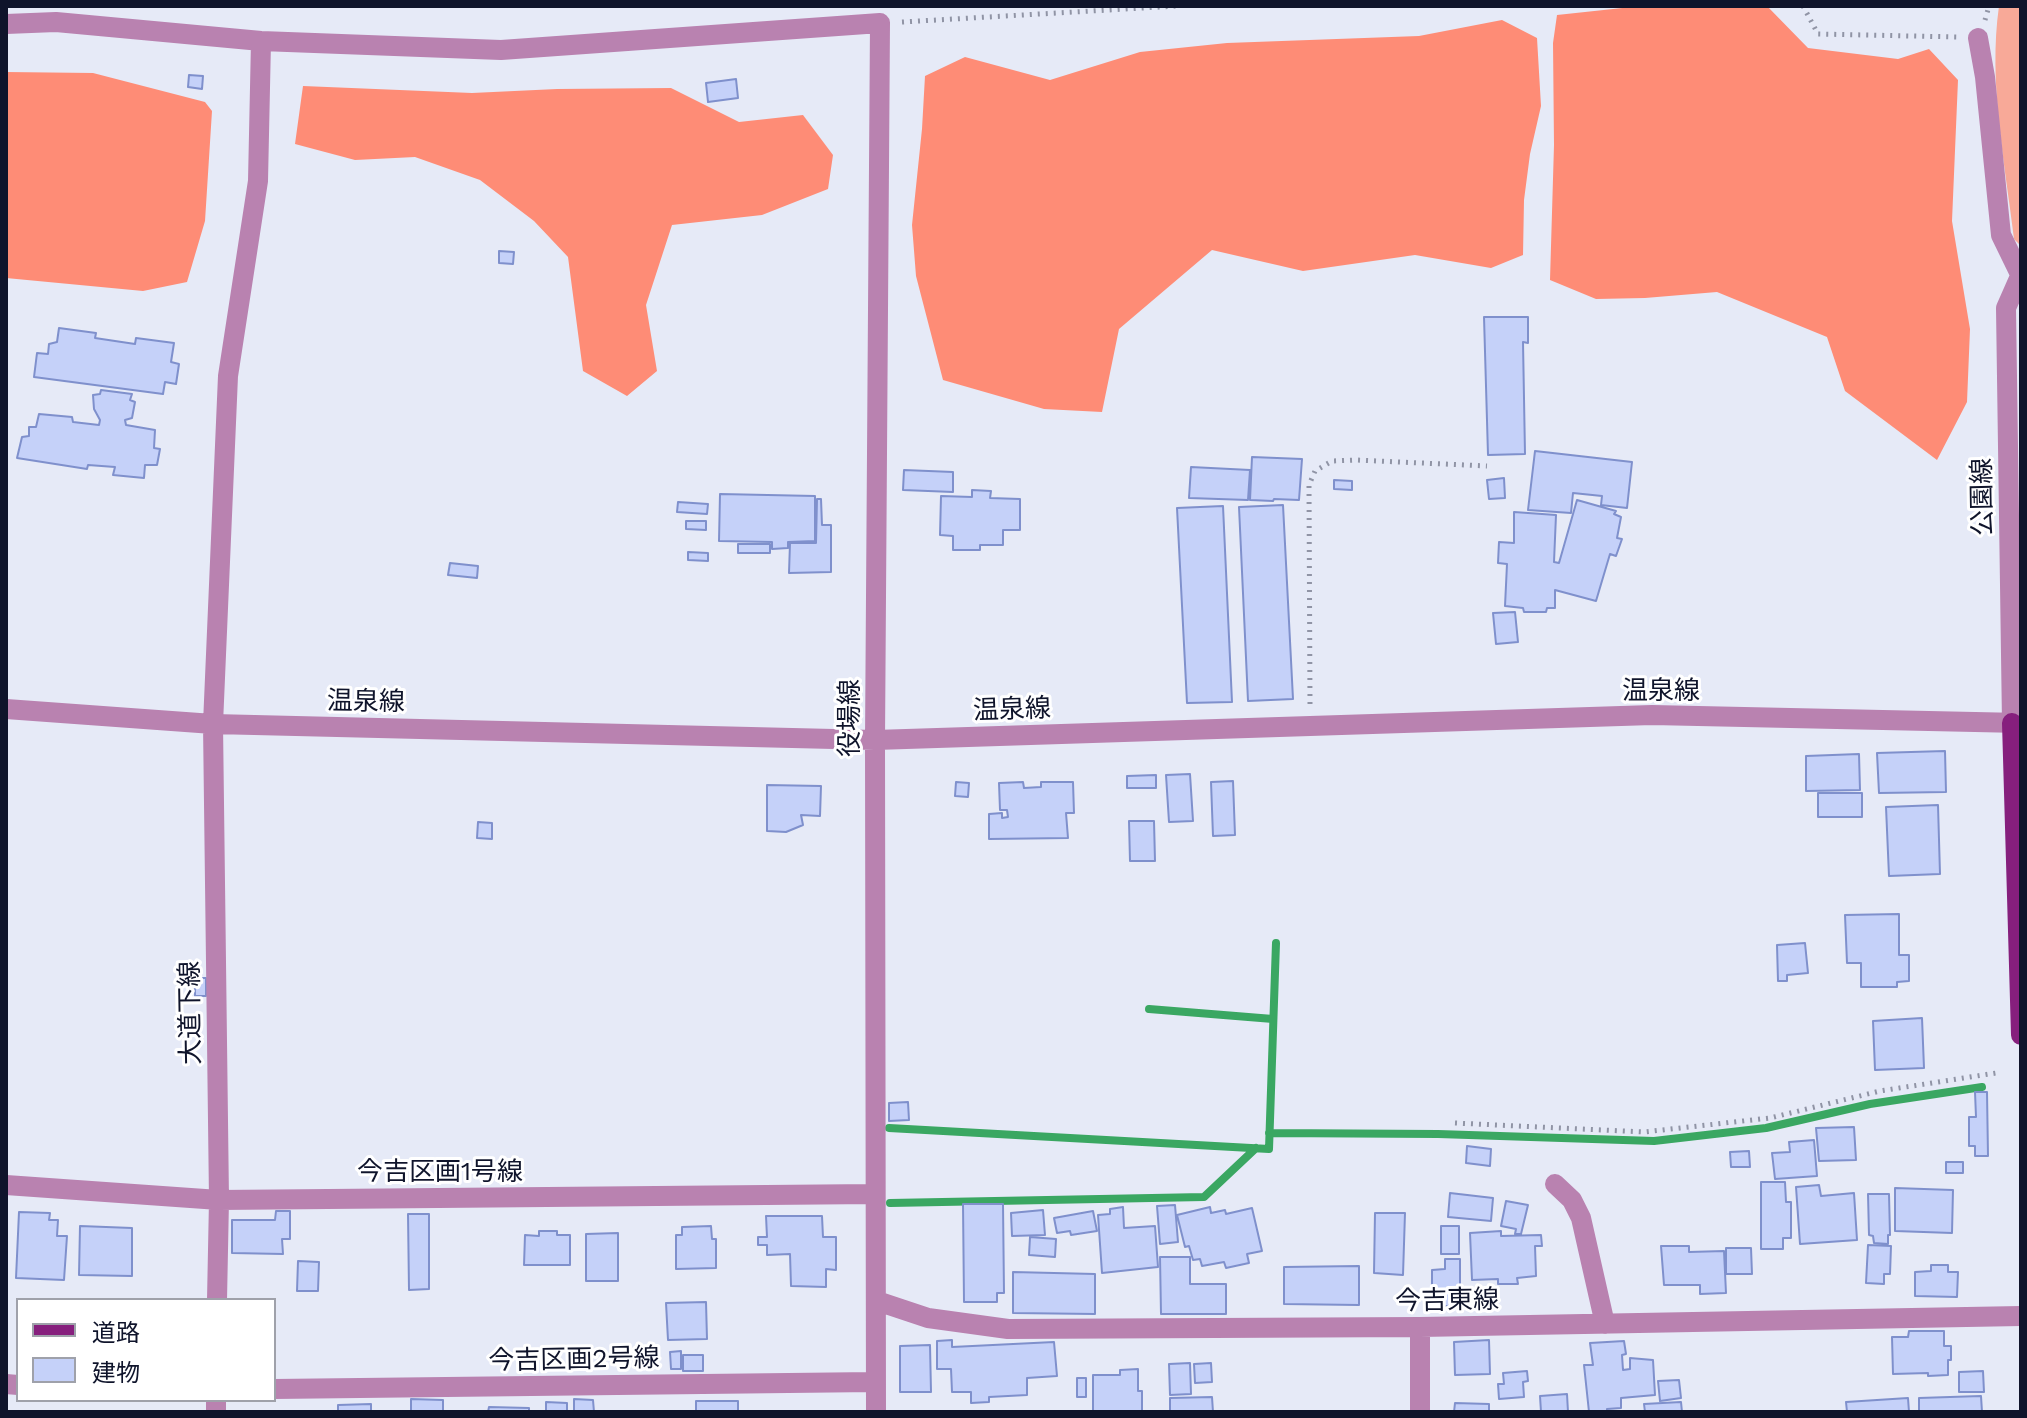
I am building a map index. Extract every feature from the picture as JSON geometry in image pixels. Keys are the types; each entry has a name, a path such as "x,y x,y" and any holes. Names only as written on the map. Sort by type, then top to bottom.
{"main road":[{"path":"2016,723 2021,1035"}],"street":[{"path":"6,24 56,22 261,41 501,50 880,23"},
{"name":"役場線","path":"876,1412 875,740 880,23"},
{"path":"1978,38 1985,77 2001,235 2021,274"},
{"name":"大道下線","path":"217,1298 219,1200 213,724 228,376 258,181 261,41"},
{"name":"公園線","path":"2016,723 2006,308 2021,274"},
{"name":"温泉線","path":"6,709 213,724 875,740 1652,715 2016,723"},
{"path":"1555,1184 1572,1200 1581,1218 1605,1324"},
{"name":"今吉区画1号線","path":"6,1185 219,1200 875,1194"},
{"name":"今吉東線","path":"877,1301 928,1318 1008,1329 1420,1327 2021,1316"},
{"path":"1420,1327 1420,1412"},
{"name":"今吉区画2号線","path":"276,1389 874,1382"}],"path":[{"path":"880,23 1177,6"},
{"path":"1803,6 1818,34 1978,38 1989,6"},
{"path":"1310,709 1309,485 1315,471 1332,461 1356,460 1487,466"},
{"path":"1455,1123 1644,1132 1770,1118 1880,1091 1996,1073"}],"shaded area":[{"path":"1641,6 1767,6 1808,48 1898,59 1929,49 1958,80 1952,221 1970,329 1967,402 1937,460 1845,391 1827,337 1717,292 1596,299 1550,280 1553,43 1557,15"},
{"path":"1999,6 2021,6 2021,246 2014,239 1999,122 1995,64"},
{"path":"1502,20 1537,38 1541,106 1524,200 1523,255 1491,268 1415,255 1303,271 1212,250 1119,329 1102,412 1044,409 943,380 916,276 912,225 925,76 965,57 1050,80 1140,52 1227,43 1419,36"},
{"path":"6,72 93,73 205,102 212,111 205,221 187,282 143,291 6,278"},
{"path":"303,86 472,93 671,88 739,122 803,115 833,155 828,189 762,215 672,225 646,305 657,371 627,396 583,371 568,257 534,221 480,180 415,157 355,160 295,144"}],"building":[{"path":"189,75 203,76 202,89 188,87"},
{"path":"736,79 738,98 708,102 706,83"},
{"path":"499,251 514,252 513,264 499,263"},
{"path":"1484,317 1528,317 1528,343 1523,342 1525,454 1488,455"},
{"path":"59,328 96,333 95,338 135,344 136,338 174,343 171,362 179,364 176,384 165,382 163,394 34,377 37,353 48,354 49,344 57,342"},
{"path":"101,390 132,394 130,400 135,402 132,418 125,420 126,425 155,430 154,448 160,449 157,465 145,465 144,478 113,475 115,467 88,465 87,469 17,458 22,437 29,436 29,427 36,427 39,414 72,417 73,422 99,425 93,395 100,394"},
{"path":"1535,451 1632,462 1627,508 1601,505 1602,496 1573,493 1571,513 1528,510"},
{"path":"1252,457 1302,459 1299,500 1250,500"},
{"path":"1191,467 1250,470 1248,500 1189,498"},
{"path":"904,470 953,472 953,492 903,490"},
{"path":"1504,478 1505,498 1489,499 1487,480"},
{"path":"1334,480 1352,481 1352,490 1334,489"},
{"path":"972,490 991,491 990,498 1020,499 1020,530 1003,530 1003,545 980,545 980,550 953,550 953,536 940,535 941,496 972,497"},
{"path":"720,494 815,496 815,541 788,542 788,548 772,549 772,542 719,541"},
{"path":"817,499 821,499 822,525 831,525 831,572 789,573 790,543 816,543"},
{"path":"1577,500 1616,511 1614,514 1621,517 1617,538 1622,539 1616,556 1610,554 1596,601 1555,590 1555,608 1547,608 1546,612 1524,612 1523,608 1505,606 1507,564 1498,563 1499,542 1514,543 1514,512 1556,515 1554,562 1559,563"},
{"path":"678,502 708,504 707,514 677,512"},
{"path":"1283,505 1293,699 1248,701 1239,507"},
{"path":"1223,506 1232,702 1187,703 1177,508"},
{"path":"686,521 706,521 706,530 686,529"},
{"path":"738,544 770,544 770,553 738,553"},
{"path":"688,552 708,553 708,561 688,560"},
{"path":"450,563 478,566 477,578 448,575"},
{"path":"1515,612 1518,642 1496,644 1493,613"},
{"path":"1945,751 1946,792 1879,793 1877,753"},
{"path":"1859,754 1860,790 1806,791 1806,756"},
{"path":"1190,774 1193,821 1169,822 1166,775"},
{"path":"1156,775 1156,788 1127,788 1127,776"},
{"path":"1233,781 1235,835 1213,836 1211,782"},
{"path":"956,782 969,783 968,797 955,796"},
{"path":"1023,782 1024,788 1041,787 1041,782 1073,782 1074,813 1066,813 1068,838 989,839 989,814 1002,813 1002,818 1008,817 1007,810 1000,810 999,783"},
{"path":"767,785 821,786 820,816 801,815 803,825 786,832 767,831"},
{"path":"1818,793 1862,793 1862,817 1818,817"},
{"path":"1938,805 1940,874 1889,876 1886,807"},
{"path":"1129,821 1154,821 1155,861 1130,861"},
{"path":"478,822 492,823 492,839 477,838"},
{"path":"1899,914 1899,955 1909,955 1909,981 1897,982 1897,987 1861,987 1861,963 1847,963 1845,915"},
{"path":"1805,943 1808,973 1787,975 1787,981 1778,981 1777,945"},
{"path":"195,978 206,978 206,996 195,996"},
{"path":"1922,1018 1924,1068 1875,1070 1873,1021"},
{"path":"1975,1092 1987,1092 1988,1156 1975,1156 1975,1146 1969,1146 1969,1117 1976,1117"},
{"path":"908,1102 909,1120 889,1121 889,1103"},
{"path":"1854,1127 1856,1160 1819,1161 1816,1128"},
{"path":"1814,1140 1817,1176 1775,1179 1772,1153 1790,1152 1789,1142"},
{"path":"1467,1146 1491,1149 1490,1166 1466,1163"},
{"path":"1749,1151 1750,1167 1731,1167 1730,1152"},
{"path":"1946,1162 1963,1162 1963,1173 1946,1173"},
{"path":"1761,1182 1785,1182 1786,1202 1791,1202 1791,1238 1783,1238 1783,1249 1761,1249"},
{"path":"1819,1185 1821,1196 1854,1193 1857,1240 1800,1244 1796,1187"},
{"path":"1895,1188 1953,1190 1952,1233 1895,1231"},
{"path":"1450,1193 1493,1198 1491,1221 1448,1217"},
{"path":"1868,1194 1889,1194 1888,1244 1874,1243 1873,1236 1869,1235"},
{"path":"1506,1201 1528,1205 1521,1234 1515,1234 1516,1229 1501,1226"},
{"path":"963,1204 1003,1204 1004,1293 997,1293 997,1302 964,1302"},
{"path":"1175,1205 1178,1242 1160,1244 1157,1206"},
{"path":"1123,1207 1124,1228 1155,1226 1158,1267 1102,1273 1098,1215 1110,1214 1110,1209"},
{"path":"1210,1207 1211,1213 1225,1210 1226,1214 1252,1208 1262,1251 1247,1254 1249,1263 1226,1268 1224,1262 1202,1266 1200,1259 1193,1260 1189,1246 1185,1247 1177,1215"},
{"path":"1043,1210 1045,1235 1012,1236 1011,1213"},
{"path":"276,1211 290,1211 290,1239 282,1239 283,1254 232,1253 232,1220 275,1220"},
{"path":"1093,1211 1097,1231 1071,1235 1070,1231 1057,1233 1054,1218"},
{"path":"19,1212 50,1213 49,1220 58,1220 57,1236 67,1236 64,1280 16,1278"},
{"path":"1375,1213 1405,1213 1403,1275 1374,1273"},
{"path":"408,1214 429,1214 429,1289 409,1290"},
{"path":"766,1216 822,1216 823,1237 836,1237 836,1270 826,1269 826,1287 791,1286 790,1254 767,1255 767,1245 758,1245 758,1237 767,1237"},
{"path":"80,1226 132,1228 132,1276 79,1275"},
{"path":"711,1226 712,1239 716,1239 716,1268 676,1269 676,1235 682,1235 682,1227"},
{"path":"1441,1226 1459,1226 1459,1254 1441,1254"},
{"path":"539,1231 570,1235 570,1265 524,1265 525,1235 539,1236"},
{"path":"1501,1231 1501,1236 1541,1235 1542,1246 1535,1246 1536,1276 1517,1278 1518,1284 1498,1284 1498,1279 1472,1280 1470,1233"},
{"path":"618,1233 618,1281 586,1281 586,1234"},
{"path":"1030,1237 1056,1239 1055,1257 1029,1255"},
{"path":"1868,1245 1891,1246 1890,1274 1884,1274 1884,1284 1866,1283"},
{"path":"1661,1246 1689,1246 1689,1252 1724,1251 1726,1293 1700,1294 1700,1285 1664,1285"},
{"path":"1726,1248 1751,1248 1752,1274 1726,1274"},
{"path":"1160,1257 1190,1257 1190,1284 1226,1284 1226,1314 1161,1314"},
{"path":"1445,1259 1460,1259 1460,1306 1432,1306 1432,1270 1445,1269"},
{"path":"298,1261 319,1262 318,1291 297,1291"},
{"path":"1931,1265 1948,1265 1948,1272 1958,1272 1957,1297 1915,1296 1915,1272 1931,1271"},
{"path":"1359,1266 1359,1305 1284,1304 1284,1267"},
{"path":"1013,1272 1095,1274 1095,1314 1013,1313"},
{"path":"706,1302 707,1339 668,1340 666,1303"},
{"path":"1909,1331 1944,1331 1944,1346 1951,1346 1948,1375 1893,1374 1892,1337 1908,1337"},
{"path":"952,1340 952,1347 1054,1342 1057,1376 1027,1378 1027,1395 989,1397 989,1402 971,1403 971,1392 952,1392 951,1369 937,1369 937,1341"},
{"path":"1489,1340 1490,1374 1455,1375 1454,1342"},
{"path":"1624,1341 1626,1354 1622,1355 1623,1370 1630,1369 1630,1358 1653,1360 1655,1395 1621,1398 1621,1408 1589,1412 1584,1365 1593,1365 1590,1343"},
{"path":"930,1345 931,1392 900,1392 900,1346"},
{"path":"681,1351 681,1369 671,1369 670,1352"},
{"path":"683,1355 703,1355 703,1371 683,1371"},
{"path":"1190,1363 1191,1394 1170,1395 1169,1364"},
{"path":"1211,1363 1212,1382 1195,1383 1194,1364"},
{"path":"1138,1369 1142,1412 1093,1412 1093,1375 1120,1375 1120,1370"},
{"path":"1527,1371 1528,1381 1523,1382 1524,1397 1499,1399 1498,1384 1504,1384 1503,1373"},
{"path":"1983,1371 1984,1392 1959,1392 1959,1372"},
{"path":"1077,1378 1086,1378 1086,1397 1077,1397"},
{"path":"1679,1380 1681,1398 1660,1401 1658,1381"},
{"path":"1567,1394 1568,1412 1541,1412 1540,1396"},
{"path":"1981,1396 1982,1412 1919,1412 1919,1398"},
{"path":"1212,1397 1213,1412 1170,1412 1170,1398"},
{"path":"1908,1398 1909,1412 1847,1412 1846,1402"},
{"path":"411,1399 443,1400 443,1412 411,1412"},
{"path":"574,1399 593,1400 594,1412 574,1412"},
{"path":"696,1401 738,1401 738,1412 696,1412"},
{"path":"546,1402 567,1403 567,1412 546,1412"},
{"path":"1681,1402 1682,1412 1645,1412 1644,1404"},
{"path":"1455,1403 1489,1404 1489,1412 1454,1412"},
{"path":"371,1404 371,1412 338,1412 338,1405"},
{"path":"489,1407 529,1408 529,1412 488,1412"}],"waterway":[{"path":"889,1128 1269,1149 1276,943"},
{"path":"1149,1009 1273,1019"},
{"path":"1269,1133 1438,1134 1654,1141 1766,1128 1870,1104 1982,1087"},
{"path":"890,1203 1204,1197 1256,1148"}]}
